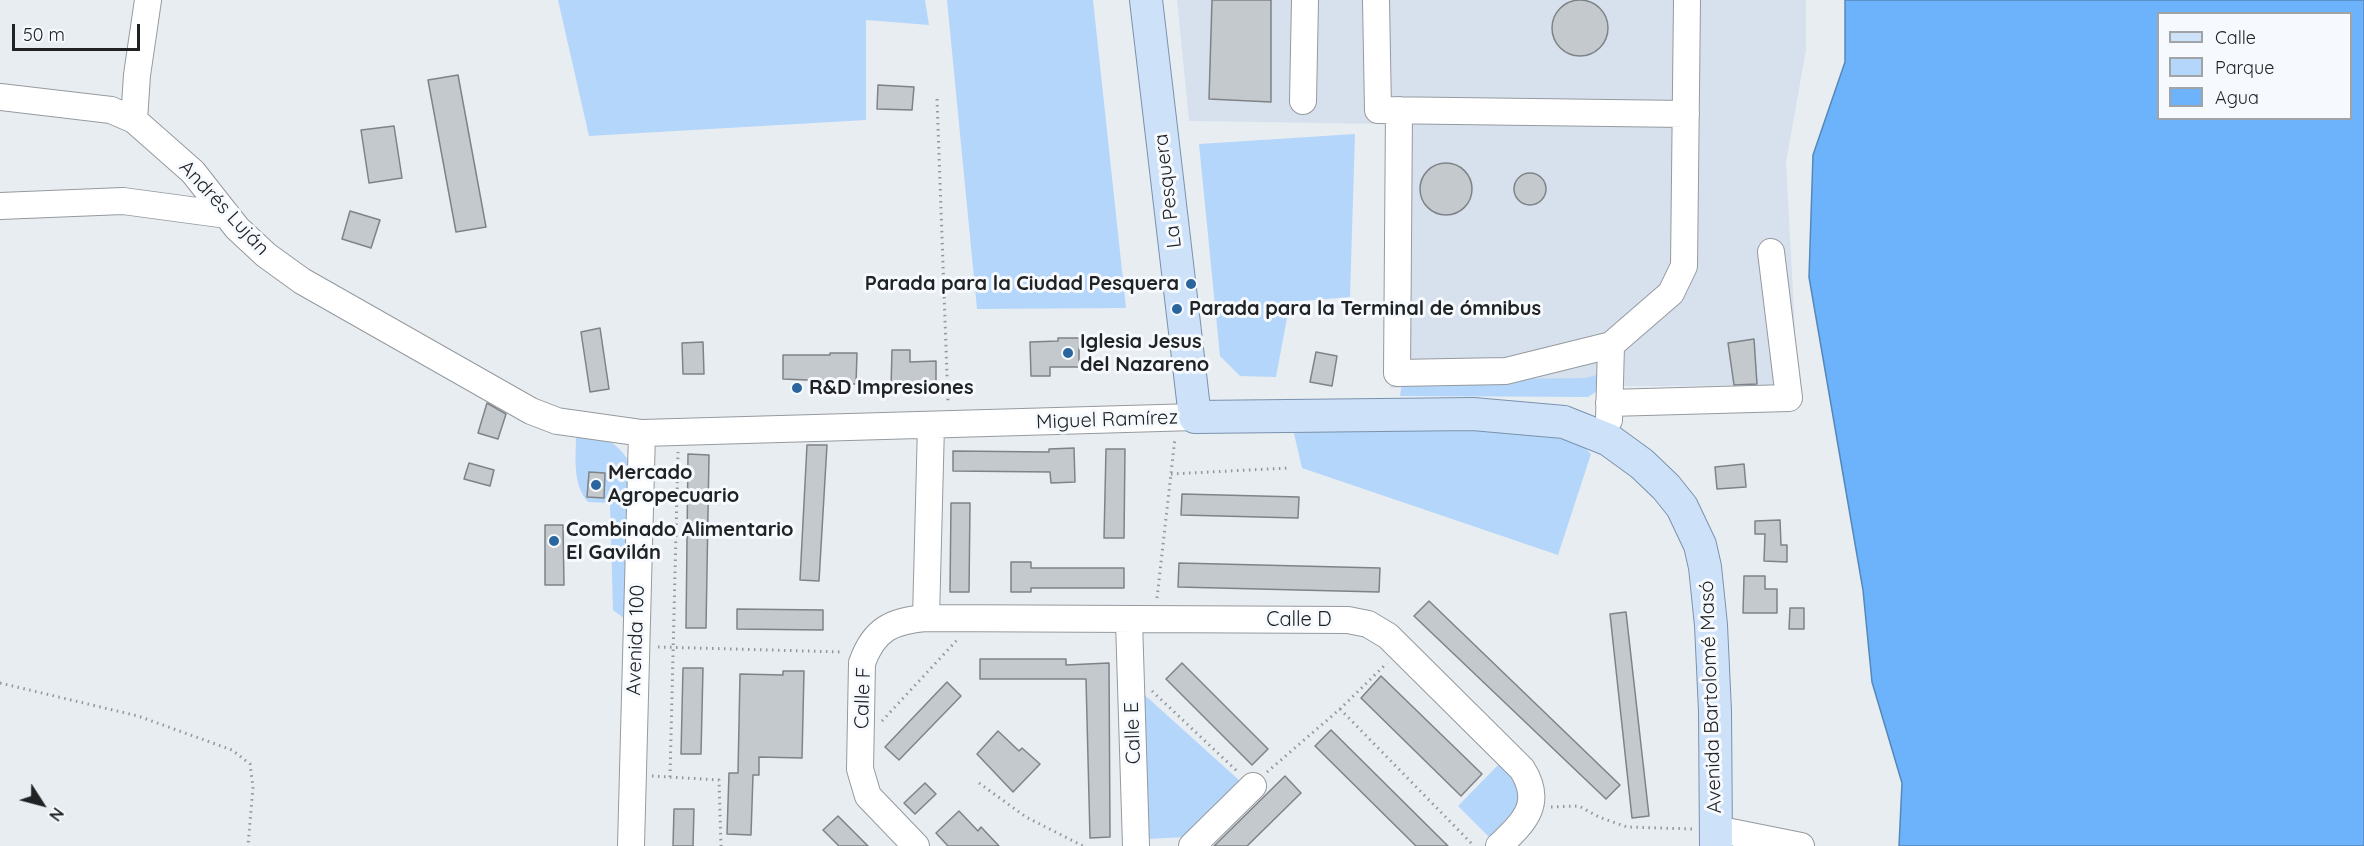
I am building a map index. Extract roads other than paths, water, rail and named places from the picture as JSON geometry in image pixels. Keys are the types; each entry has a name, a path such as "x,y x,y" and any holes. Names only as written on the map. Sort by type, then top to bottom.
{"main road":[{"name":"La Pesquera","path":"1146,0 1186,418"},
{"name":"Miguel Ramírez","path":"1186,418 1473,414 1564,422 1609,440 1642,464 1666,487"},
{"name":"Avenida Bartolomé Masó","path":"1666,487 1682,507 1693,528 1705,567 1713,657 1716,838"}],"street":[{"path":"134,120 137,75 148,0"},
{"path":"1303,101 1305,0"},
{"path":"1376,0 1378,110 1686,114"},
{"path":"1399,110 1397,373 1506,371 1611,345 1671,293 1684,266 1687,0"},
{"name":"Andrés Luján","path":"0,98 111,110 134,120 193,172 237,228 266,255 302,280 531,411"},
{"path":"0,206 123,201 227,215"},
{"path":"1609,403 1789,398 1771,252"},
{"path":"1609,440 1611,345"},
{"name":"Miguel Ramírez","path":"531,411 557,421 642,434 1186,418"},
{"path":"926,618 940,425"},
{"name":"Avenida 100","path":"631,846 642,434"},
{"name":"Calle D","path":"926,618 1142,621 1348,620 1368,624 1388,636 1522,769 1529,781 1532,794 1531,806 1519,826 1499,846"},
{"name":"Calle F","path":"916,846 868,796 860,769 862,663 873,639 893,624 926,618"},
{"name":"Calle E","path":"1136,846 1131,671 1142,621"},
{"path":"1192,846 1252,786"},
{"path":"1716,838 1801,846"}],"water":[{"path":"1845,0 2364,0 2364,846 1899,846 1902,783 1872,682 1863,590 1809,277 1813,155 1845,62"}],"place":[{"name":"Parada para la Ciudad Pesquera","path":"1191,284"},
{"name":"Parada para la Terminal de ómnibus","path":"1177,309"},
{"name":"Iglesia Jesus del Nazareno","path":"1068,353"},
{"name":"R&D Impresiones","path":"797,388"},
{"name":"Mercado Agropecuario","path":"596,485"},
{"name":"Combinado Alimentario El Gavilán","path":"554,541"}]}
